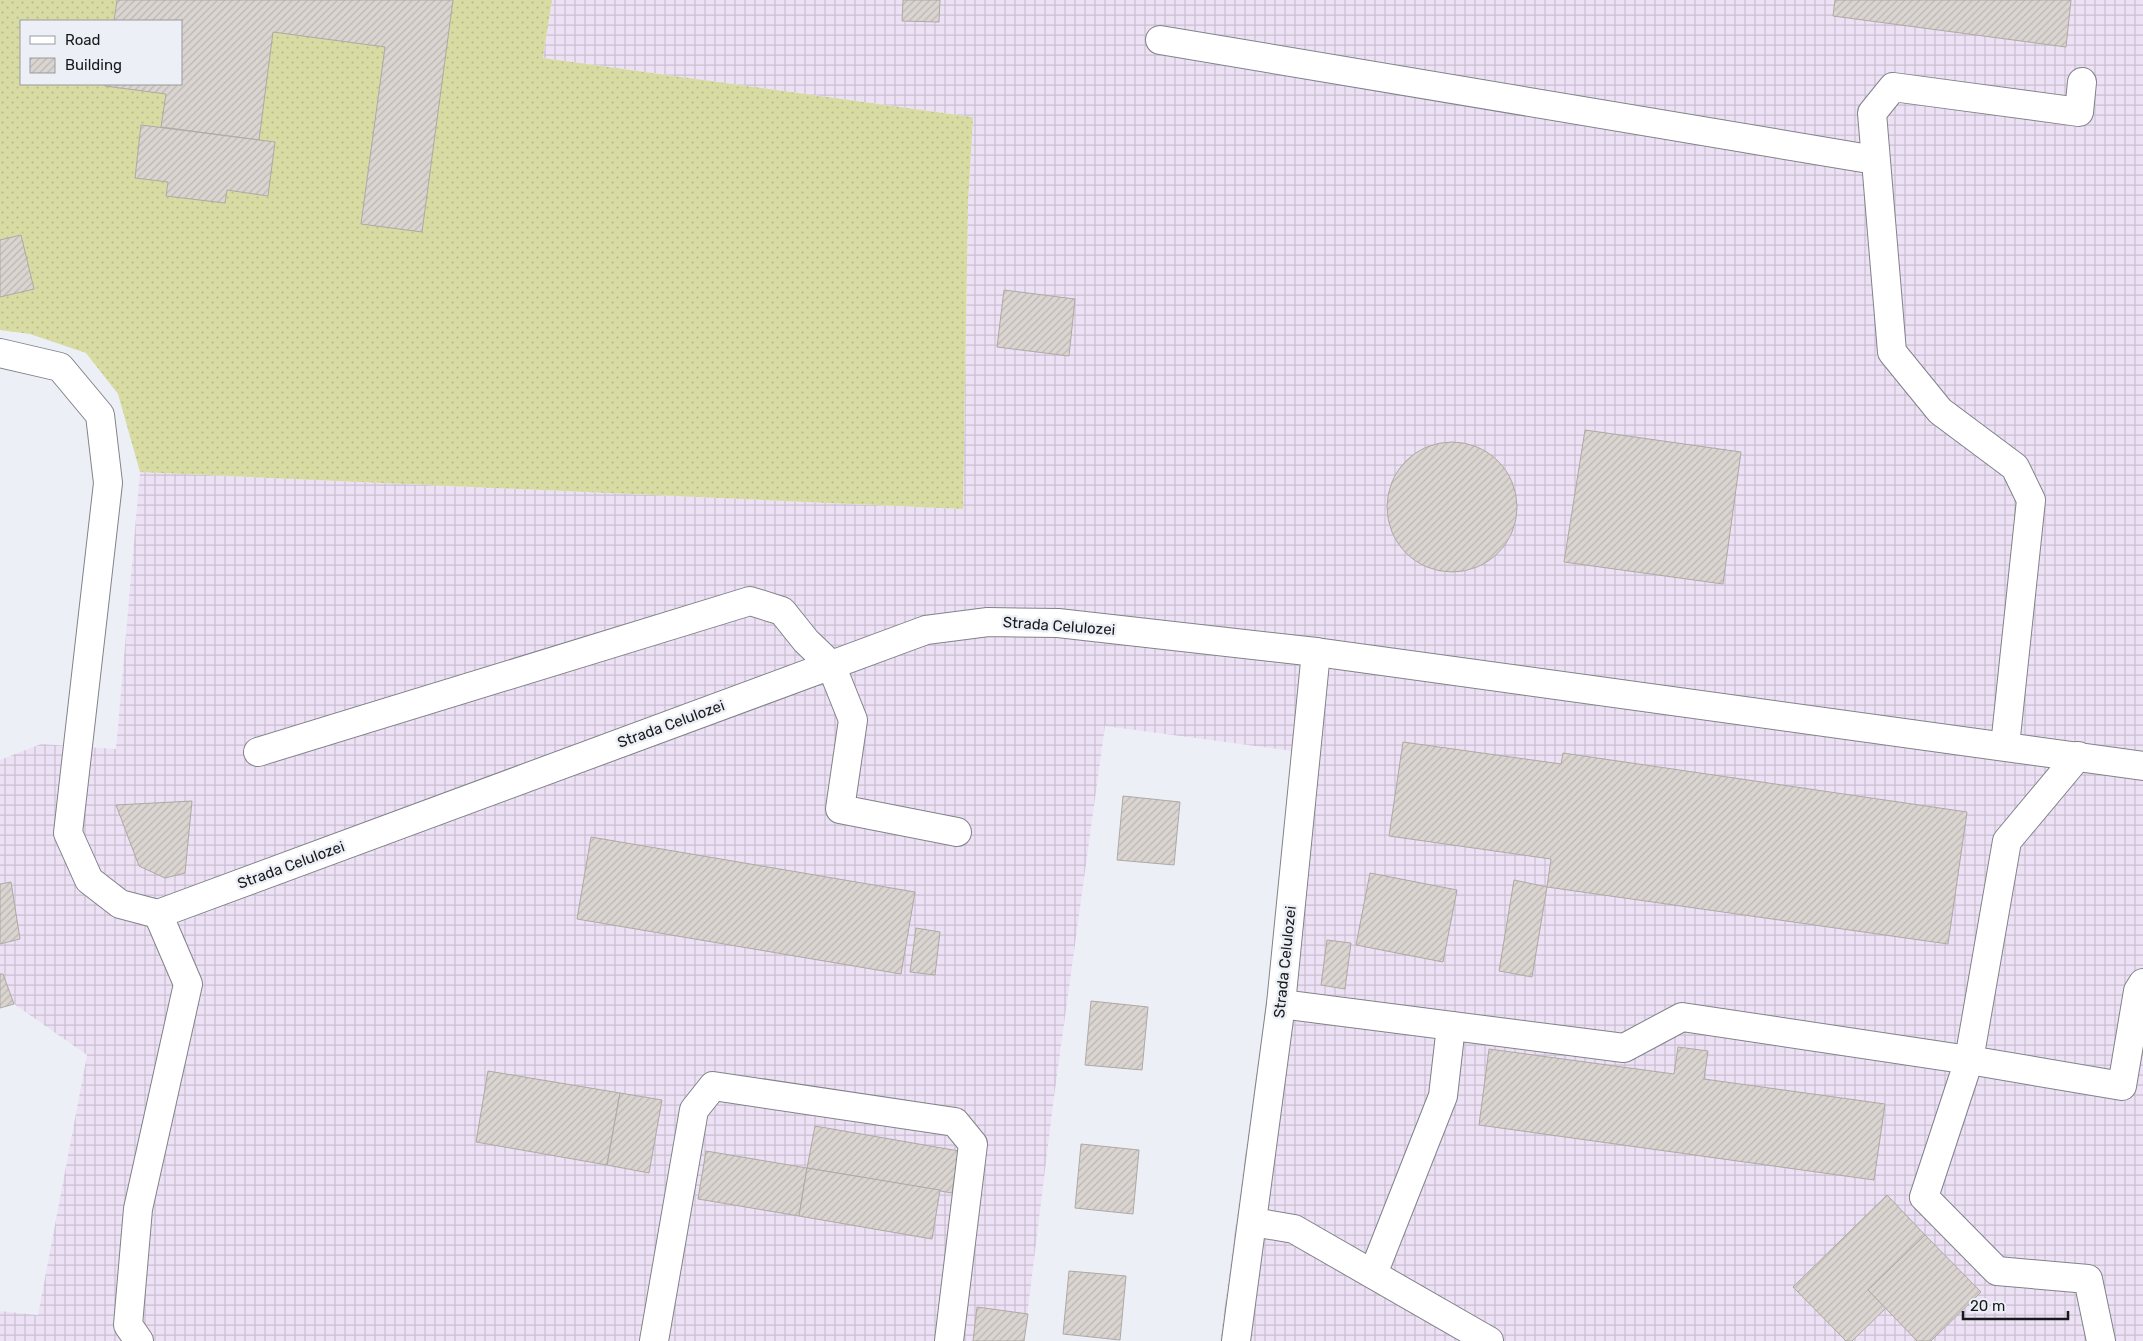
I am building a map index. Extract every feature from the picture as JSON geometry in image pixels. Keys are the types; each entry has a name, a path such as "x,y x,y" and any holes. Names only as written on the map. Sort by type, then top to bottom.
{"lane":[{"path":"1160,40 1876,160"},
{"path":"2005,746 2030,500 2015,466 1940,411 1892,352 1872,113 1893,87 2079,112 2082,82"},
{"path":"0,353 60,367 100,415 108,483 68,833 89,880 120,904 158,914 188,984 138,1209 128,1325 139,1341"},
{"path":"258,752 750,601 782,611 806,641 831,664 853,720 840,809 957,832"},
{"name":"Strada Celulozei","path":"158,914 926,630 988,622 1058,623 1316,652 1281,1004 1236,1341"},
{"path":"1316,652 2143,766"},
{"path":"2078,756 2007,840 1969,1060 1924,1197 1997,1271 2088,1279 2101,1341"},
{"path":"1281,1004 1624,1048 1682,1017 1969,1060 2122,1086 2138,991 2143,983"},
{"path":"1373,1274 1443,1096 1451,1026"},
{"path":"654,1341 694,1110 713,1086 955,1122 973,1144 949,1341"},
{"path":"1253,1222 1294,1229 1489,1341"}],"shaded area":[{"path":"552,0 2143,0 2143,1341 1220,1341 1300,752 1105,726 1054,1097 1024,1341 0,1341 0,1311 38,1315 87,1055 14,1004 0,1008 0,760 41,744 116,749 140,472 963,509 968,203 973,117 543,58"}],"green space":[{"path":"0,0 552,0 543,58 973,117 968,203 963,509 140,472 118,394 86,353 30,334 0,330"}],"building":[{"path":"117,0 453,0 422,232 361,224 385,47 273,32 259,140 161,127 166,94 105,86 182,85 182,20 114,20"},
{"path":"903,0 940,0 939,22 902,21"},
{"path":"1835,0 2071,0 2066,47 1833,16"},
{"path":"141,125 275,142 268,196 227,190 225,203 166,196 168,182 135,178"},
{"path":"21,235 34,289 0,297 0,240"},
{"path":"1004,290 1075,299 1069,356 997,347"},
{"path":"1585,430 1741,452 1723,584 1564,562"},
{"path":"1452,442 1465,443 1477,447 1498,461 1512,482 1516,494 1516,520 1512,532 1498,553 1477,567 1465,571 1452,572 1439,571 1427,567 1406,553 1392,532 1388,520 1387,507 1388,494 1392,482 1406,461 1427,447 1439,443"},
{"path":"1403,742 1561,764 1563,753 1967,812 1948,944 1547,887 1551,859 1389,836"},
{"path":"1123,796 1180,802 1174,865 1117,860"},
{"path":"192,801 185,873 165,878 139,866 116,805"},
{"path":"591,837 915,892 901,974 577,919"},
{"path":"1370,873 1457,890 1443,962 1356,945"},
{"path":"1514,880 1547,887 1532,977 1499,971"},
{"path":"11,882 20,939 0,944 0,884"},
{"path":"916,928 940,932 935,975 910,972"},
{"path":"1327,940 1351,943 1345,989 1321,985"},
{"path":"0,974 3,974 14,1004 0,1008"},
{"path":"1091,1001 1148,1007 1142,1070 1085,1065"},
{"path":"1678,1047 1708,1051 1704,1079 1885,1104 1874,1180 1479,1125 1489,1049 1674,1074"},
{"path":"488,1071 620,1093 607,1165 476,1142"},
{"path":"620,1093 662,1100 649,1173 607,1165"},
{"path":"815,1126 959,1151 952,1193 807,1168"},
{"path":"1081,1144 1139,1150 1133,1214 1075,1208"},
{"path":"706,1151 807,1168 799,1216 698,1199"},
{"path":"807,1168 940,1190 932,1239 799,1216"},
{"path":"1887,1195 1925,1235 1868,1290 1886,1308 1852,1341 1846,1341 1793,1287"},
{"path":"1925,1235 1981,1292 1931,1341 1917,1341 1868,1290"},
{"path":"1069,1271 1126,1276 1120,1340 1063,1334"},
{"path":"977,1307 1028,1314 1024,1341 973,1341"}]}
